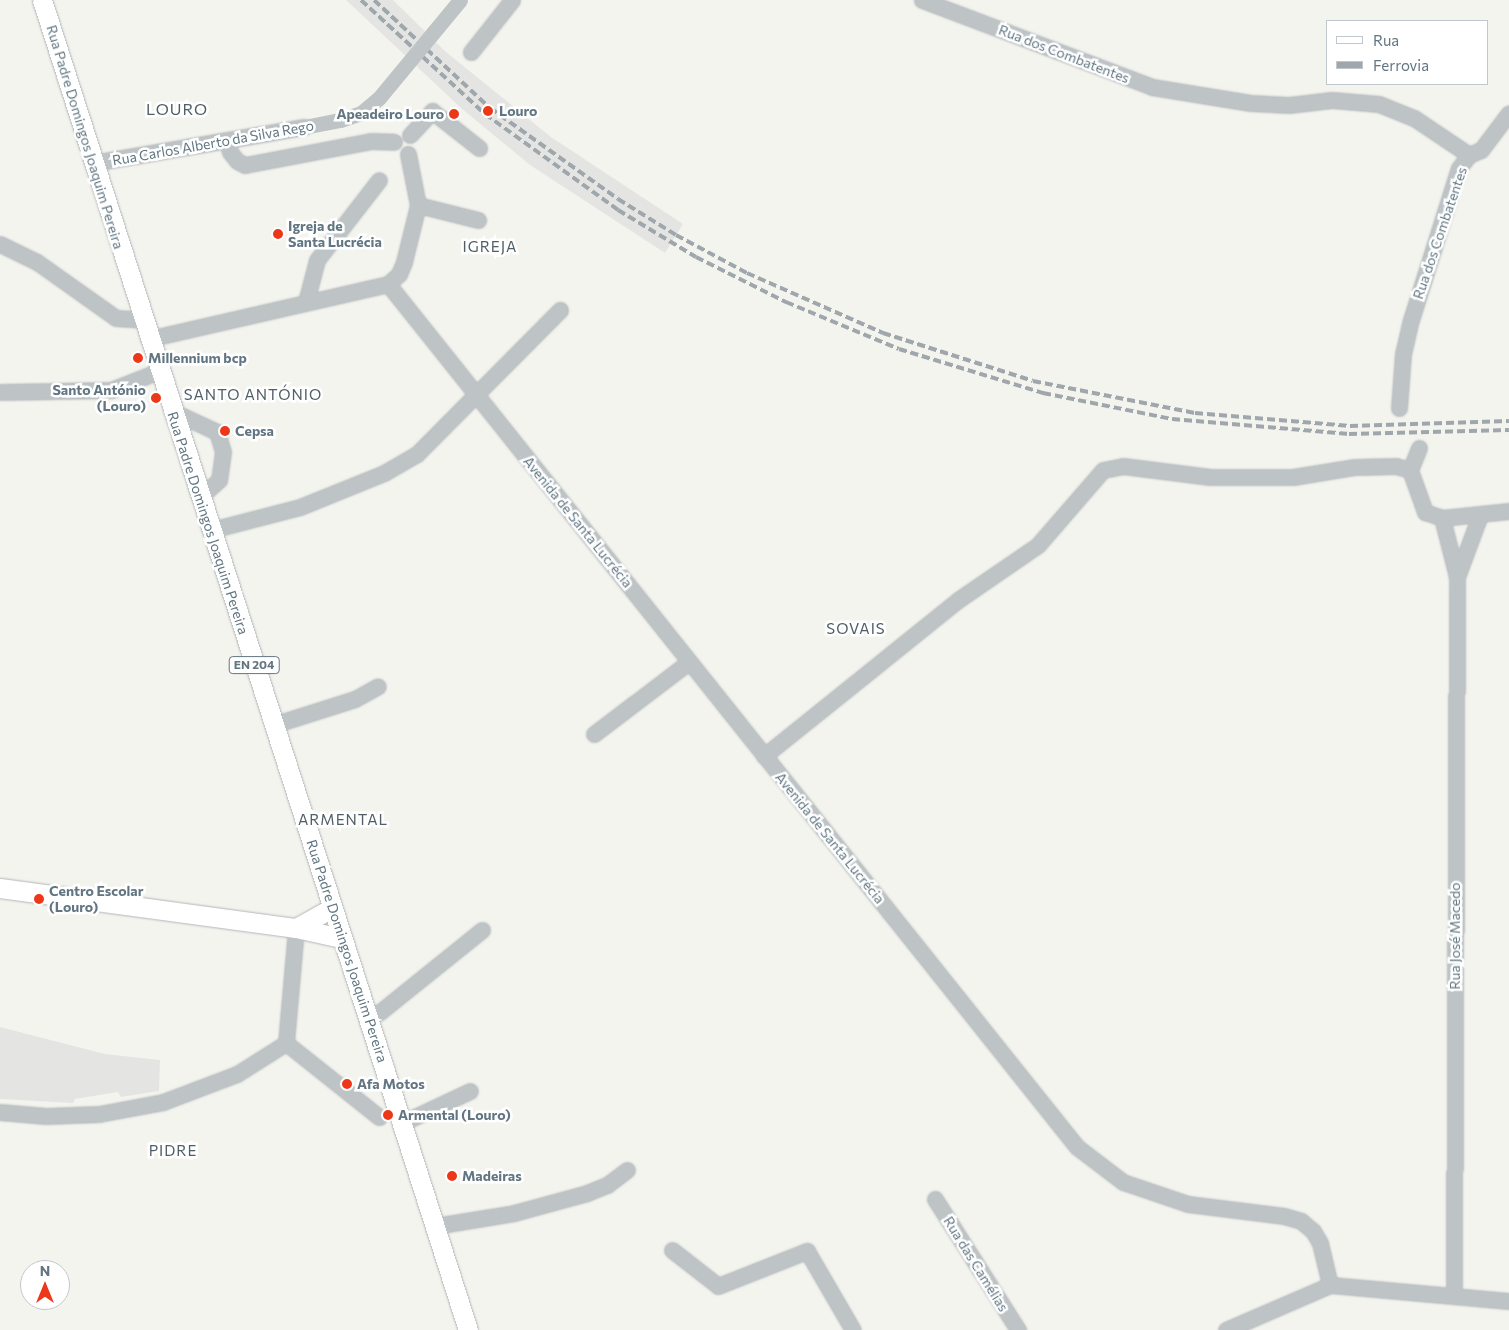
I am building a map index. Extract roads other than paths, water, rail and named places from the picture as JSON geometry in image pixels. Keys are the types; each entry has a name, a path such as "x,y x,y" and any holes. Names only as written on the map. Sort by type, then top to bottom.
{"main road":[{"name":"Rua Padre Domingos Joaquim Pereira","path":"42,0 158,371 211,530 341,938 370,1017 468,1330"},
{"path":"0,888 296,928 341,938"},
{"path":"296,928 332,908"}],"street":[{"name":"Rua Carlos Alberto da Silva Rego","path":"93,163 304,127 361,113 379,98 460,0"},
{"path":"471,52 512,0"},
{"name":"Rua dos Combatentes","path":"922,0 1152,87 1251,103 1290,105 1332,100 1379,104 1414,118 1468,155 1459,168 1411,320 1403,354 1399,408"},
{"path":"394,142 399,135 410,135 432,111 479,148"},
{"path":"1468,155 1481,150 1509,113"},
{"path":"148,339 388,284 399,274 404,262 418,205 408,154 414,146 410,135"},
{"path":"227,140 230,152 245,165 371,141 394,142"},
{"path":"394,142 398,152 408,154"},
{"path":"306,302 317,260 379,180"},
{"path":"418,205 478,220"},
{"path":"0,244 37,262 116,318 142,320"},
{"name":"Avenida de Santa Lucrécia","path":"388,284 1076,1147 1123,1182 1188,1204 1284,1216 1301,1221 1313,1230 1320,1243 1330,1285"},
{"path":"211,530 300,507 384,473 417,454 474,393 560,310"},
{"path":"0,392 111,390 158,371"},
{"path":"172,411 217,432 223,452 219,480 200,497"},
{"path":"1420,448 1410,470 1425,512 1442,518 1509,511"},
{"path":"764,756 958,600 1038,545 1103,470 1123,466 1210,477 1293,477 1355,467 1396,466 1410,470"},
{"name":"Rua José Macedo","path":"1456,577 1480,514"},
{"name":"Rua José Macedo","path":"1442,518 1456,577 1454,1295"},
{"path":"594,734 689,662"},
{"path":"273,725 354,699 378,686"},
{"path":"286,1044 296,928"},
{"path":"370,1017 380,1012 482,930"},
{"path":"0,1112 99,1114 163,1102 237,1074 286,1044"},
{"path":"286,1044 379,1117"},
{"path":"402,1123 470,1091"},
{"path":"435,1226 514,1213 587,1193 607,1185 627,1170"},
{"name":"Rua das Camélias","path":"935,1199 1018,1330"},
{"path":"672,1250 718,1286 807,1251 853,1330"},
{"path":"1226,1330 1330,1285 1509,1301"}],"railway":[{"path":"361,0 485,114 618,210 696,257 786,302 899,349 1043,393 1172,419 1349,434 1509,430"},
{"path":"374,0 490,108 618,199 676,235 747,273 883,333 1033,381 1195,413 1350,426 1509,421"}],"place":[{"name":"Louro","path":"488,111"},
{"name":"Apeadeiro Louro","path":"454,114"},
{"name":"Igreja de Santa Lucrécia","path":"278,234"},
{"name":"Millennium bcp","path":"138,358"},
{"name":"Santo António (Louro)","path":"156,398"},
{"name":"Cepsa","path":"225,431"},
{"name":"Centro Escolar (Louro)","path":"39,899"},
{"name":"Afa Motos","path":"347,1084"},
{"name":"Armental (Louro)","path":"388,1115"},
{"name":"Madeiras","path":"452,1176"}],"district":[{"name":"LOURO","path":"177,109"},
{"name":"IGREJA","path":"490,247"},
{"name":"SANTO ANTÓNIO","path":"253,395"},
{"name":"SOVAIS","path":"856,629"},
{"name":"ARMENTAL","path":"343,820"},
{"name":"PIDRE","path":"173,1151"}]}
